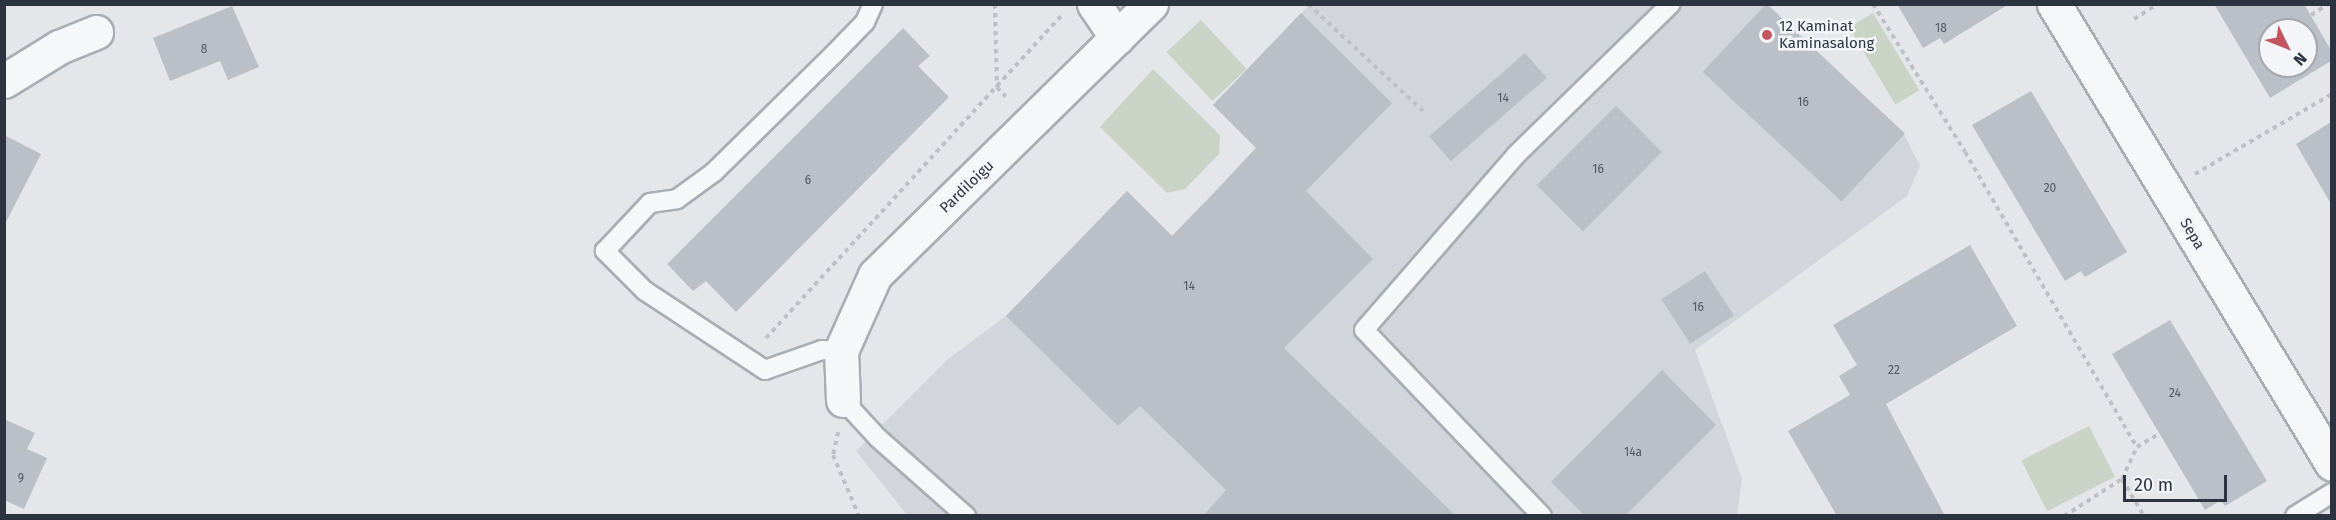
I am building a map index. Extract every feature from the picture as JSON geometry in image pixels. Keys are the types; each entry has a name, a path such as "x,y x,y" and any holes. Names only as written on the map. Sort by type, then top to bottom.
{"street":[{"path":"1094,4 1118,38"},
{"name":"Pardiloigu","path":"843,400 841,351 875,275 1032,124 1151,4"},
{"name":"Sepa","path":"2054,4 2331,464"},
{"path":"4,81 59,47 96,32"}],"lane":[{"path":"841,351 822,350 765,370 645,291 604,251 650,203 678,199 714,172 833,56 865,22 873,4"},
{"path":"1542,516 1364,330 1516,155 1671,4"},
{"path":"843,400 878,438 966,516"},
{"path":"2295,516 2331,493"}],"path":[{"path":"995,4 997,87 1032,124"},
{"path":"748,358 1071,4"},
{"path":"1308,4 1422,111"},
{"path":"1873,4 1971,162 2137,447"},
{"path":"2134,19 2158,4"},
{"path":"2311,15 2328,4"},
{"path":"2166,191 2331,94"},
{"path":"843,400 833,455 859,516"},
{"path":"2064,516 2122,479 2137,447 2159,434"},
{"path":"2122,479 2144,516"}],"shaded area":[{"path":"1309,5 1769,5 1904,134 1920,166 1907,196 1695,350 1742,479 1737,515 907,515 856,451 948,359 1006,316 1127,191 1172,236 1256,148 1213,105"}],"green space":[{"path":"1873,13 1919,90 1895,105 1849,27"},
{"path":"1201,20 1247,69 1212,101 1167,52"},
{"path":"1153,69 1220,135 1219,154 1185,189 1167,193 1100,127"},
{"path":"2089,426 2115,477 2047,511 2021,461"}],"building":[{"path":"1766,4 1905,134 1842,202 1703,72"},
{"path":"1897,4 2009,4 1944,44 1940,38 1923,48"},
{"path":"2214,4 2304,4 2312,18 2258,18 2258,78"},
{"path":"232,6 259,67 228,80 220,61 170,81 153,38"},
{"path":"1301,13 1392,103 1306,191 1373,259 1284,348 1456,516 1203,516 1226,490 1140,406 1118,426 1006,316 1127,191 1172,236 1216,191 1256,148 1213,105"},
{"path":"903,28 930,56 918,66 949,97 736,312 706,281 693,291 667,264"},
{"path":"2318,28 2331,50 2331,61 2318,69"},
{"path":"1525,53 1547,78 1451,161 1429,136"},
{"path":"2258,78 2303,78 2270,98"},
{"path":"2031,91 2127,252 2085,277 2081,271 2065,281 1972,125"},
{"path":"1616,106 1662,152 1583,231 1537,185"},
{"path":"2331,122 2331,204 2296,144"},
{"path":"4,135 41,154 4,226"},
{"path":"1970,245 2017,326 1886,404 1945,516 1837,516 1788,431 1850,395 1839,376 1857,365 1833,325"},
{"path":"1705,271 1734,315 1690,344 1661,299"},
{"path":"2170,320 2267,481 2225,506 2221,500 2205,510 2112,354"},
{"path":"1662,370 1716,425 1625,516 1585,516 1551,482"},
{"path":"4,419 35,433 27,449 47,458 24,509 4,500"}],"place":[{"name":"12 Kaminat Kaminasalong","path":"1767,35"}]}
